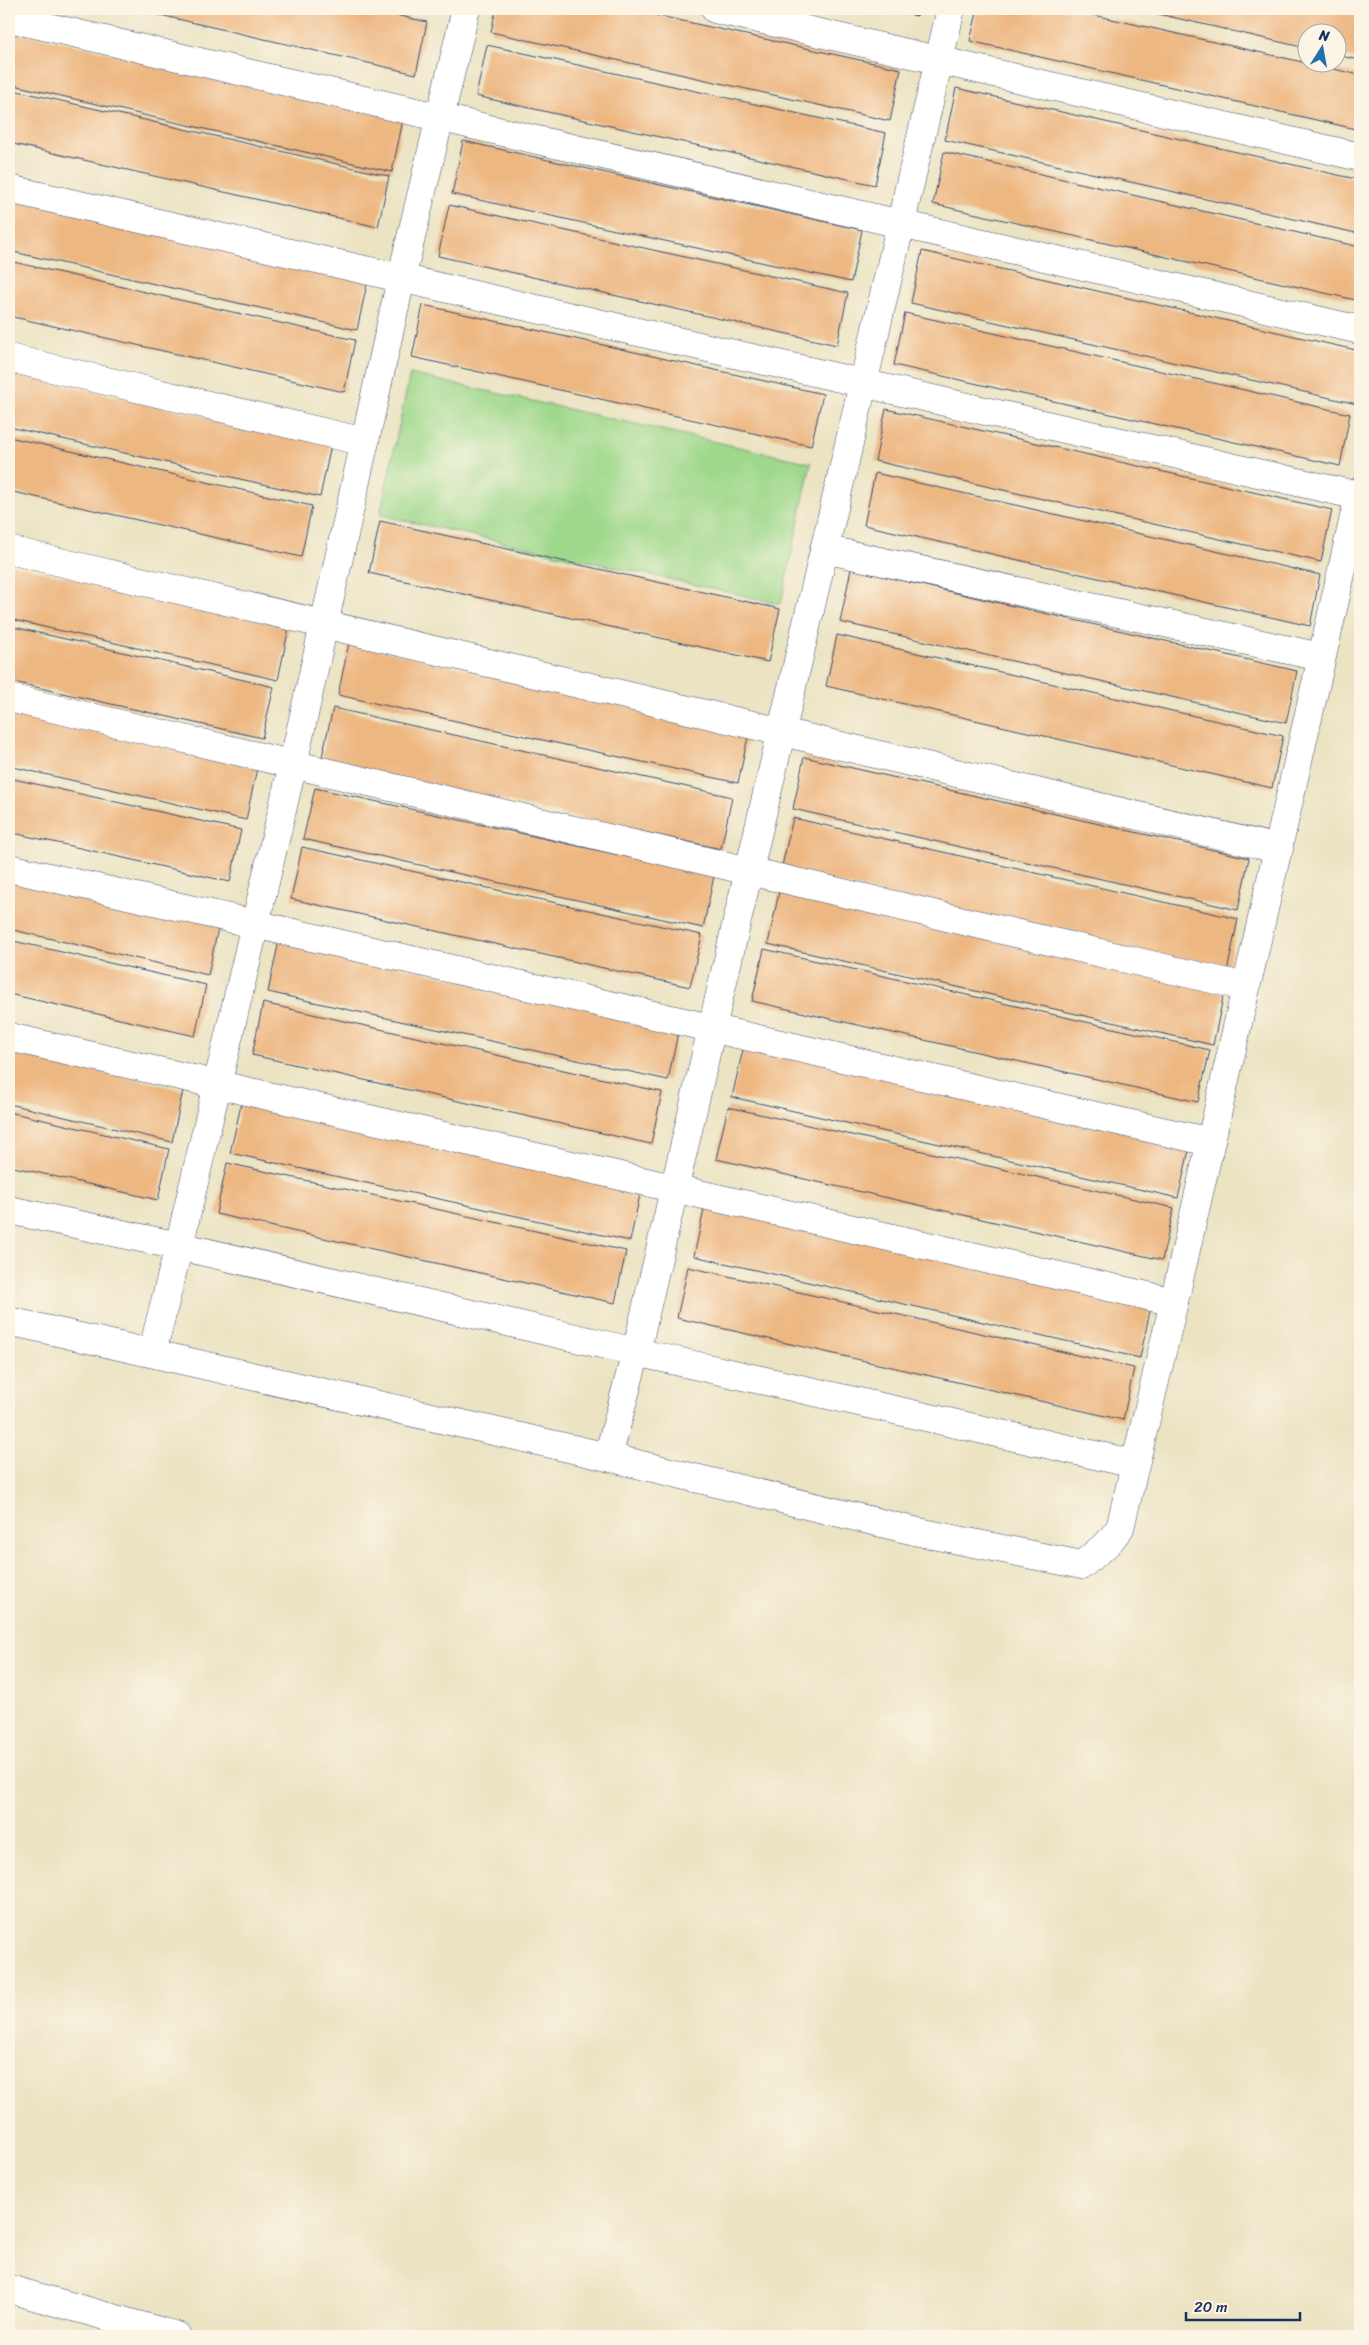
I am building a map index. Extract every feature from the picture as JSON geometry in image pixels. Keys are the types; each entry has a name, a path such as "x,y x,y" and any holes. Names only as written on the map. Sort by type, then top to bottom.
{"street":[{"path":"152,1353 180,1246 216,1085 293,764 401,279 466,9"},
{"path":"716,9 1360,157"},
{"path":"608,1457 636,1352 747,872 951,9"},
{"path":"9,18 900,226 1360,330"},
{"path":"9,189 1360,494 1174,1302 1120,1528 1108,1543 1082,1565 914,1531 608,1457 9,1321"},
{"path":"9,358 365,442"},
{"path":"824,549 1322,657"},
{"path":"9,550 1278,849"},
{"path":"9,698 747,872 1246,987"},
{"path":"9,868 1210,1142"},
{"path":"9,1036 216,1085 674,1187 1174,1302"},
{"path":"9,1210 180,1246 636,1352 1135,1464"},
{"path":"9,2289 177,2336"}],"green space":[{"path":"410,374 811,463 781,604 380,515"}],"building":[{"path":"134,9 369,9 427,22 416,74"},
{"path":"496,9 628,9 901,69 890,121 491,32"},
{"path":"888,9 919,9 917,16"},
{"path":"978,9 1067,9 1296,61 1296,72 1346,72 1360,75 1360,130 970,41"},
{"path":"1137,9 1360,9 1360,60 1346,57 1346,22 1296,22 1296,46"},
{"path":"9,30 403,120 392,172 9,84"},
{"path":"487,45 886,133 875,185 476,96"},
{"path":"956,88 1360,180 1360,234 945,140"},
{"path":"9,89 389,176 378,227 9,143"},
{"path":"463,141 862,230 851,282 452,194"},
{"path":"944,152 1360,247 1360,301 933,204"},
{"path":"9,197 368,279 357,330 9,251"},
{"path":"449,205 848,293 837,345 438,256"},
{"path":"922,251 1360,351 1360,388 1357,404 911,303"},
{"path":"9,261 355,340 344,392 9,316"},
{"path":"423,305 823,394 811,446 412,357"},
{"path":"905,313 1350,414 1340,466 894,365"},
{"path":"9,372 331,445 320,497 9,427"},
{"path":"886,409 1332,510 1321,562 875,461"},
{"path":"9,437 312,506 301,557 9,491"},
{"path":"875,473 1320,575 1310,626 864,525"},
{"path":"380,521 780,609 768,662 369,573"},
{"path":"9,564 289,627 278,680 9,619"},
{"path":"851,569 1297,671 1286,723 840,622"},
{"path":"9,626 274,687 262,738 9,681"},
{"path":"837,635 1283,736 1272,788 826,686"},
{"path":"349,643 749,732 738,783 338,695"},
{"path":"333,708 732,797 721,849 321,761"},
{"path":"9,712 257,768 246,820 9,766"},
{"path":"804,757 1249,858 1238,910 793,809"},
{"path":"9,778 241,830 230,882 9,832"},
{"path":"315,788 714,876 703,928 303,839"},
{"path":"793,818 1238,919 1227,972 781,870"},
{"path":"302,847 702,935 690,987 291,899"},
{"path":"9,875 219,923 208,975 9,929"},
{"path":"779,892 1224,993 1213,1045 768,944"},
{"path":"9,940 206,985 195,1036 9,994"},
{"path":"279,940 679,1028 668,1080 268,992"},
{"path":"764,949 1210,1050 1198,1102 752,1001"},
{"path":"263,1003 662,1092 651,1144 252,1055"},
{"path":"744,1045 1190,1146 1178,1198 732,1097"},
{"path":"9,1050 183,1090 172,1142 9,1104"},
{"path":"242,1101 641,1190 630,1241 230,1153"},
{"path":"728,1107 1174,1208 1162,1260 716,1159"},
{"path":"9,1112 169,1149 158,1200 9,1166"},
{"path":"227,1163 626,1251 615,1303 216,1214"},
{"path":"705,1205 1151,1306 1140,1358 694,1256"},
{"path":"688,1267 1134,1368 1123,1420 677,1318"}]}
